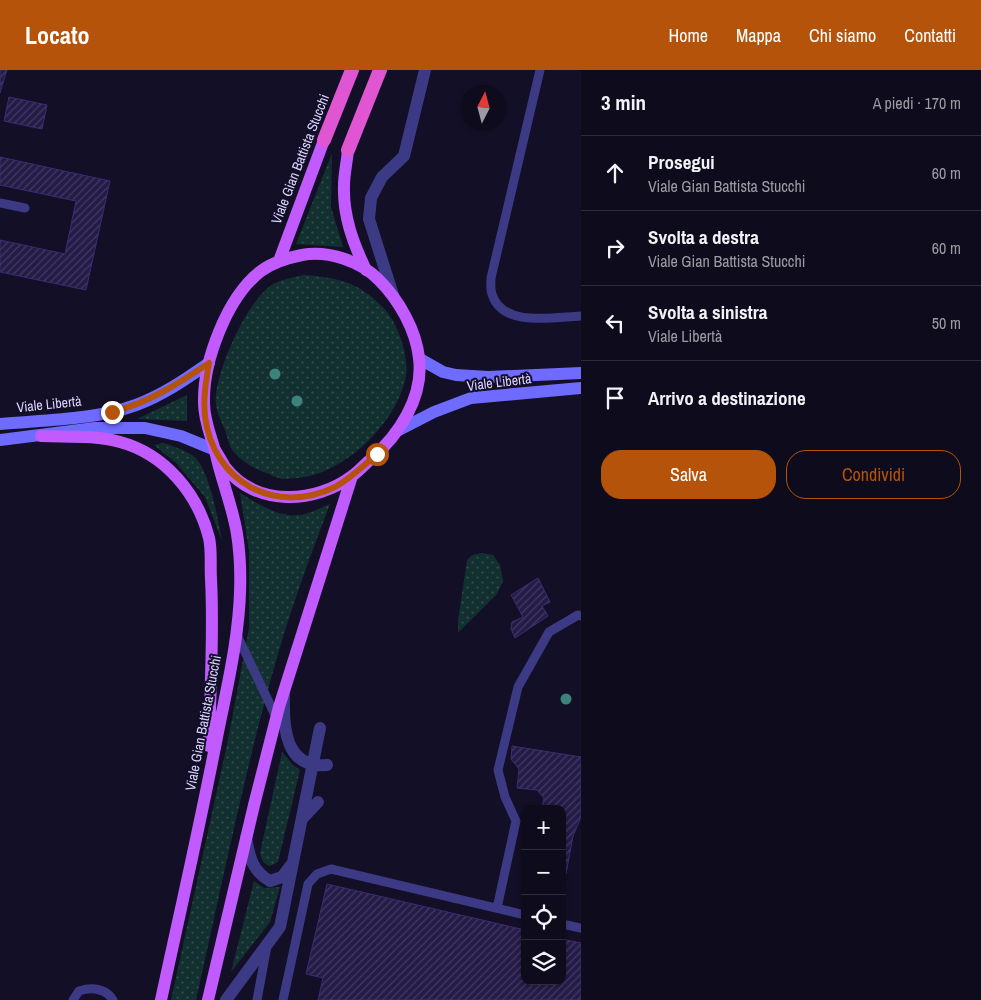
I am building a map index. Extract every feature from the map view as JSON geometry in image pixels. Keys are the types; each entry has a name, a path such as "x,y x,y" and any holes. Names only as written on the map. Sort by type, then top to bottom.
{"highway":[{"name":"Viale Gian Battista Stucchi","path":"324,140 352,70"},
{"name":"Viale Gian Battista Stucchi","path":"348,150 380,70"}],"main road":[{"name":"Viale Gian Battista Stucchi","path":"279,261 324,140"},
{"name":"Viale Gian Battista Stucchi","path":"348,150 344,185 346,220 354,245 366,270"},
{"name":"Viale Gian Battista Stucchi","path":"161,1000 208,782 237,634 241,598 236,531 205,419 204,403 209,363 221,327 247,284 263,270 279,261 307,254 323,254 351,262 377,278 405,314 420,359 419,376 410,410 397,431 377,454 352,476 334,487 314,494 281,498 251,488 237,479 226,467 215,450"},
{"name":"Viale Libertà","path":"420,359 443,372 456,375 518,376 581,373"},
{"name":"Viale Libertà","path":"0,424 97,414 125,408 170,389 209,363"},
{"name":"Viale Libertà","path":"397,431 434,412 471,398 581,388"},
{"path":"0,440 96,428 144,428 181,436 215,450"},
{"path":"41,436 104,439 121,442 139,449 152,456 174,473 185,487 199,512 209,539 212,601 208,782"},
{"path":"208,1000 276,718 352,476"}],"street":[{"path":"393,297 369,219 370,198 382,178 404,156 425,70"},
{"path":"285,690 285,730 290,746 300,759 313,764 327,765"},
{"path":"226,1000 280,927 320,728"},
{"path":"302,819 318,802"},
{"path":"246,837 249,856 254,867 262,877 270,881 282,877 292,863"}],"lane":[{"path":"540,70 491,278 492,294 500,309 520,318 581,316"},
{"path":"0,203 25,208"},
{"path":"497,908 516,822 504,797 498,770 518,687 549,632 578,615 581,616"},
{"path":"237,634 276,718"},
{"path":"283,1000 308,884 317,874 331,869 521,914"},
{"path":"566,925 581,928"},
{"path":"256,1000 268,943"},
{"path":"73,1000 79,990 89,988 102,991 112,997 113,1000"}],"green space":[{"path":"332,153 331,207 343,247 296,244"},
{"path":"304,275 340,280 360,288 378,302 391,318 399,334 407,368 401,394 392,411 366,443 333,467 315,474 282,479 260,471 239,458 233,451 217,412 216,392 226,357 234,338 254,303 275,283"},
{"path":"187,395 187,421 137,419"},
{"path":"163,443 189,453 201,465 213,497 222,541 205,497 176,463 154,445"},
{"path":"240,493 271,510 288,515 305,514 330,504 290,616 266,697 234,827 196,1000 171,1000 228,740 249,628 249,551"},
{"path":"482,553 493,555 500,565 503,581 497,594 458,633 467,560 472,555"},
{"path":"282,752 300,770 278,862 270,866 263,861 260,853"},
{"path":"254,881 264,888 280,887 270,922 231,972"}],"building":[{"path":"0,70 7,70 0,93"},
{"path":"9,97 47,105 42,129 4,121"},
{"path":"0,157 110,181 86,290 0,272 0,240 65,254 76,201 0,185"},
{"path":"538,578 550,602 542,606 548,616 515,638 511,629 512,622 523,617 511,595"},
{"path":"512,746 581,757 581,817 573,836 566,874 566,805 543,805 544,798 537,790 517,788 519,769 511,759"},
{"path":"327,884 521,929 521,985 566,985 566,940 581,943 581,1000 318,1000 323,978 306,974"}],"route":[{"path":"112,412 159,394 183,381 209,363 204,392 205,419 215,450 226,467 237,479 251,488 281,498 314,494 334,487 352,476 377,454"}]}
